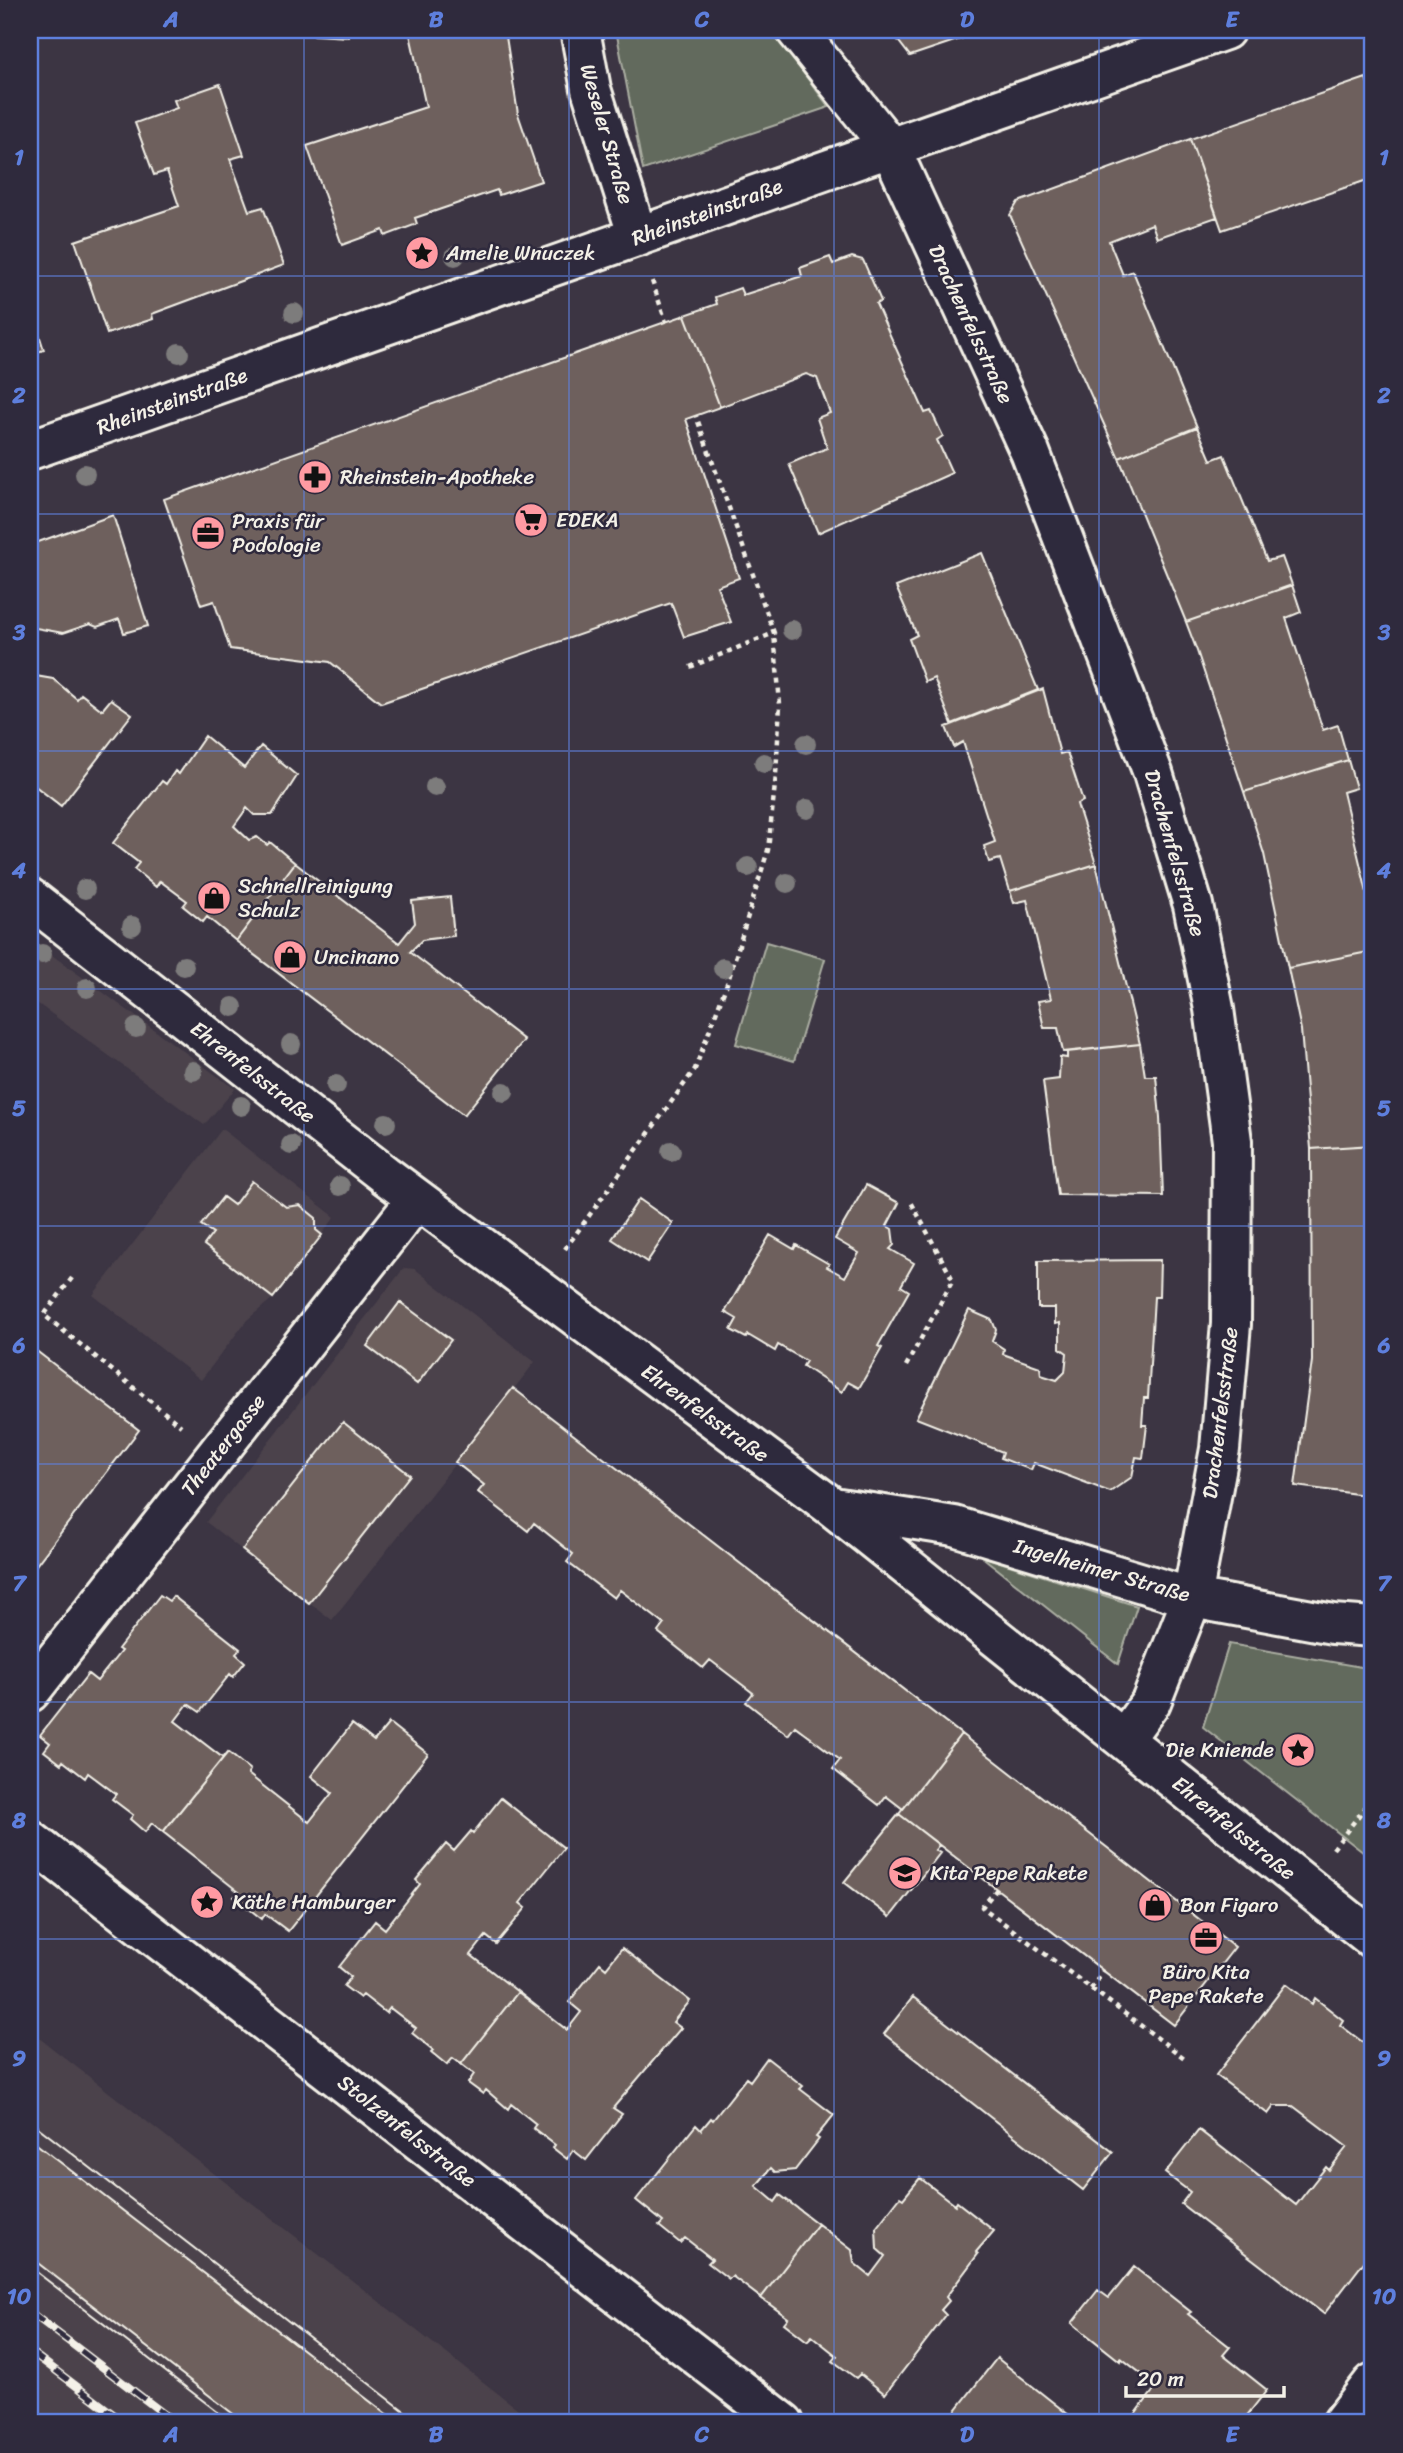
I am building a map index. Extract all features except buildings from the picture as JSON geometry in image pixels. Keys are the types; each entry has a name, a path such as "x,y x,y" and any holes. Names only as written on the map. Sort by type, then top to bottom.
{"street":[{"name":"Weseler Straße","path":"580,30 591,89 638,237"},
{"name":"Drachenfelsstraße","path":"796,30 890,147 1030,453 1153,773 1193,905 1214,1009 1232,1141 1231,1324 1220,1449 1192,1598 1151,1702 1124,1739"},
{"name":"Rheinsteinstraße","path":"30,450 1225,30"},
{"name":"Ehrenfelsstraße","path":"30,898 417,1199 831,1506 1373,1939"},
{"name":"Theatergasse","path":"30,1692 417,1199"},
{"name":"Ingelheimer Straße","path":"831,1506 954,1526 1192,1598 1333,1624 1373,1627"},
{"name":"Stolzenfelsstraße","path":"30,1840 784,2423"},
{"path":"1342,2423 1373,2383"}],"path":[{"path":"537,1289 695,1069 729,978 768,850 780,704 774,633 696,416"},
{"path":"690,667 774,633"},
{"path":"906,1366 953,1280 911,1202"},
{"path":"72,1278 44,1315 173,1419"},
{"path":"1312,1891 1338,1841 1373,1797"},
{"path":"996,1889 982,1907 1187,2060"},
{"path":"1091,1989 1103,1971"}],"shaded area":[{"path":"30,939 235,1089 204,1125 30,998"},
{"path":"222,1129 335,1217 273,1298 247,1320 201,1380 93,1295"},
{"path":"404,1268 415,1269 535,1362 332,1620 206,1522"},
{"path":"30,2031 536,2423 30,2423"}],"green space":[{"path":"616,30 771,30 829,107 643,170"},
{"path":"766,942 825,959 794,1061 736,1044"},
{"path":"981,1556 1137,1606 1118,1664"},
{"path":"1229,1644 1373,1669 1373,1860 1203,1727"}],"tram line":[{"path":"30,2121 420,2423"},
{"path":"30,2267 232,2423"}],"railway":[{"path":"30,2312 176,2423"},
{"path":"30,2351 125,2423"}],"place":[{"name":"Amelie Wnuczek","path":"422,253"},
{"name":"Rheinstein-Apotheke","path":"315,477"},
{"name":"EDEKA","path":"531,520"},
{"name":"Praxis für Podologie","path":"208,533"},
{"name":"Schnellreinigung Schulz","path":"214,898"},
{"name":"Uncinano","path":"290,957"},
{"name":"Die Kniende","path":"1298,1750"},
{"name":"Kita Pepe Rakete","path":"905,1873"},
{"name":"Käthe Hamburger","path":"207,1902"},
{"name":"Bon Figaro","path":"1155,1905"},
{"name":"Büro Kita Pepe Rakete","path":"1206,1938"}]}
